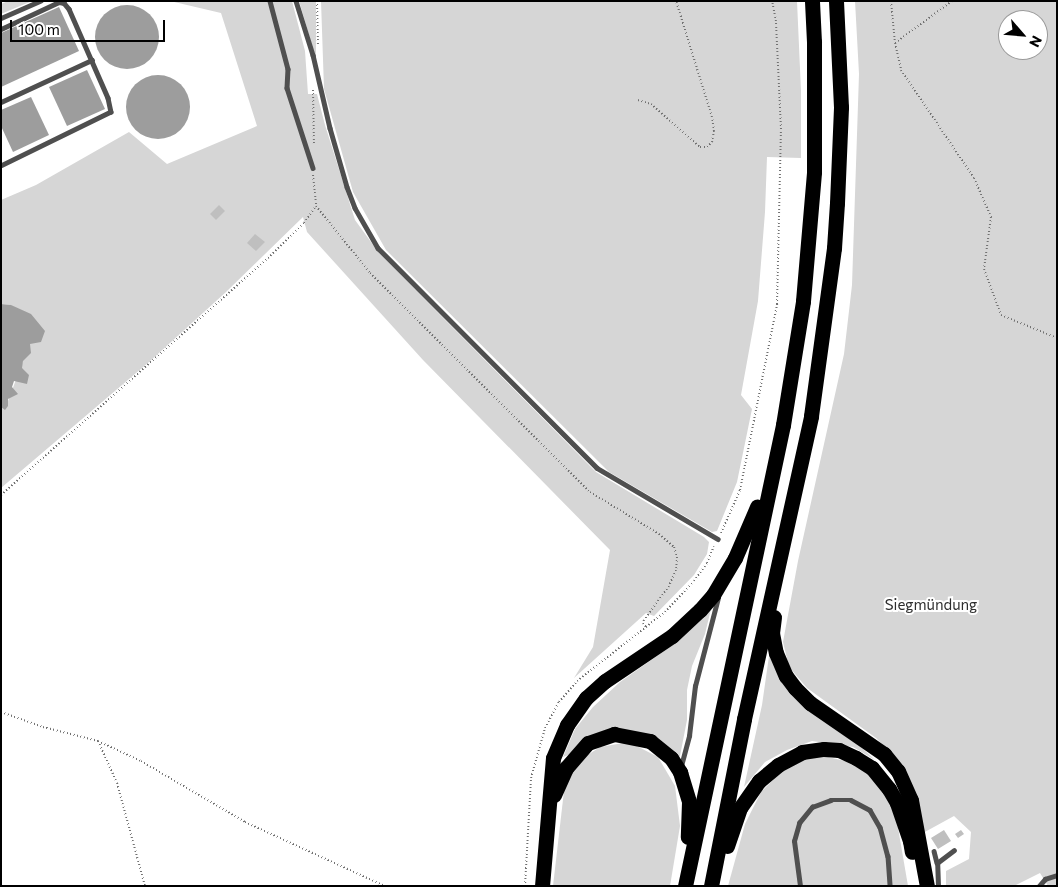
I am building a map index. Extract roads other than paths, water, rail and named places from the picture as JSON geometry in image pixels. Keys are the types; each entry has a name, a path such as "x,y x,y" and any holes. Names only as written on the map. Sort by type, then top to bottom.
{"highway":[{"path":"686,881 782,425 803,301 814,172 814,42 812,1"},
{"path":"713,886 744,719 811,416 834,248 841,107 836,1"},
{"path":"542,886 553,758 567,725 586,698 606,681 672,636 700,610 722,582 747,535 782,425"},
{"path":"779,562 772,633 776,653 786,676 810,703 884,754 898,771 911,800 927,886"},
{"path":"550,804 566,768 588,743 614,734 650,741 671,758 680,772 689,802 686,881"},
{"path":"713,886 740,808 759,781 778,764 802,752 824,749 839,750 856,758 872,768 889,789 910,841 917,886"}],"lane":[{"path":"1,18 40,1"},
{"path":"270,1 288,69 287,88 313,168"},
{"path":"296,1 313,55 347,188 355,208 378,248 597,468 718,539"},
{"path":"1,29 59,2 64,3 69,9 92,60 108,98 111,112 1,166"},
{"path":"1,102 92,60"},
{"path":"680,772 689,736 695,686 722,582"},
{"path":"800,886 794,841 799,823 812,807 831,800 852,800 870,810 880,828 888,856 890,886"},
{"path":"937,863 954,850"},
{"path":"934,851 937,863 938,886"},
{"path":"1039,886 1045,879 1057,876"}],"park label":[{"name":"Siegmündung","path":"931,605"}]}
